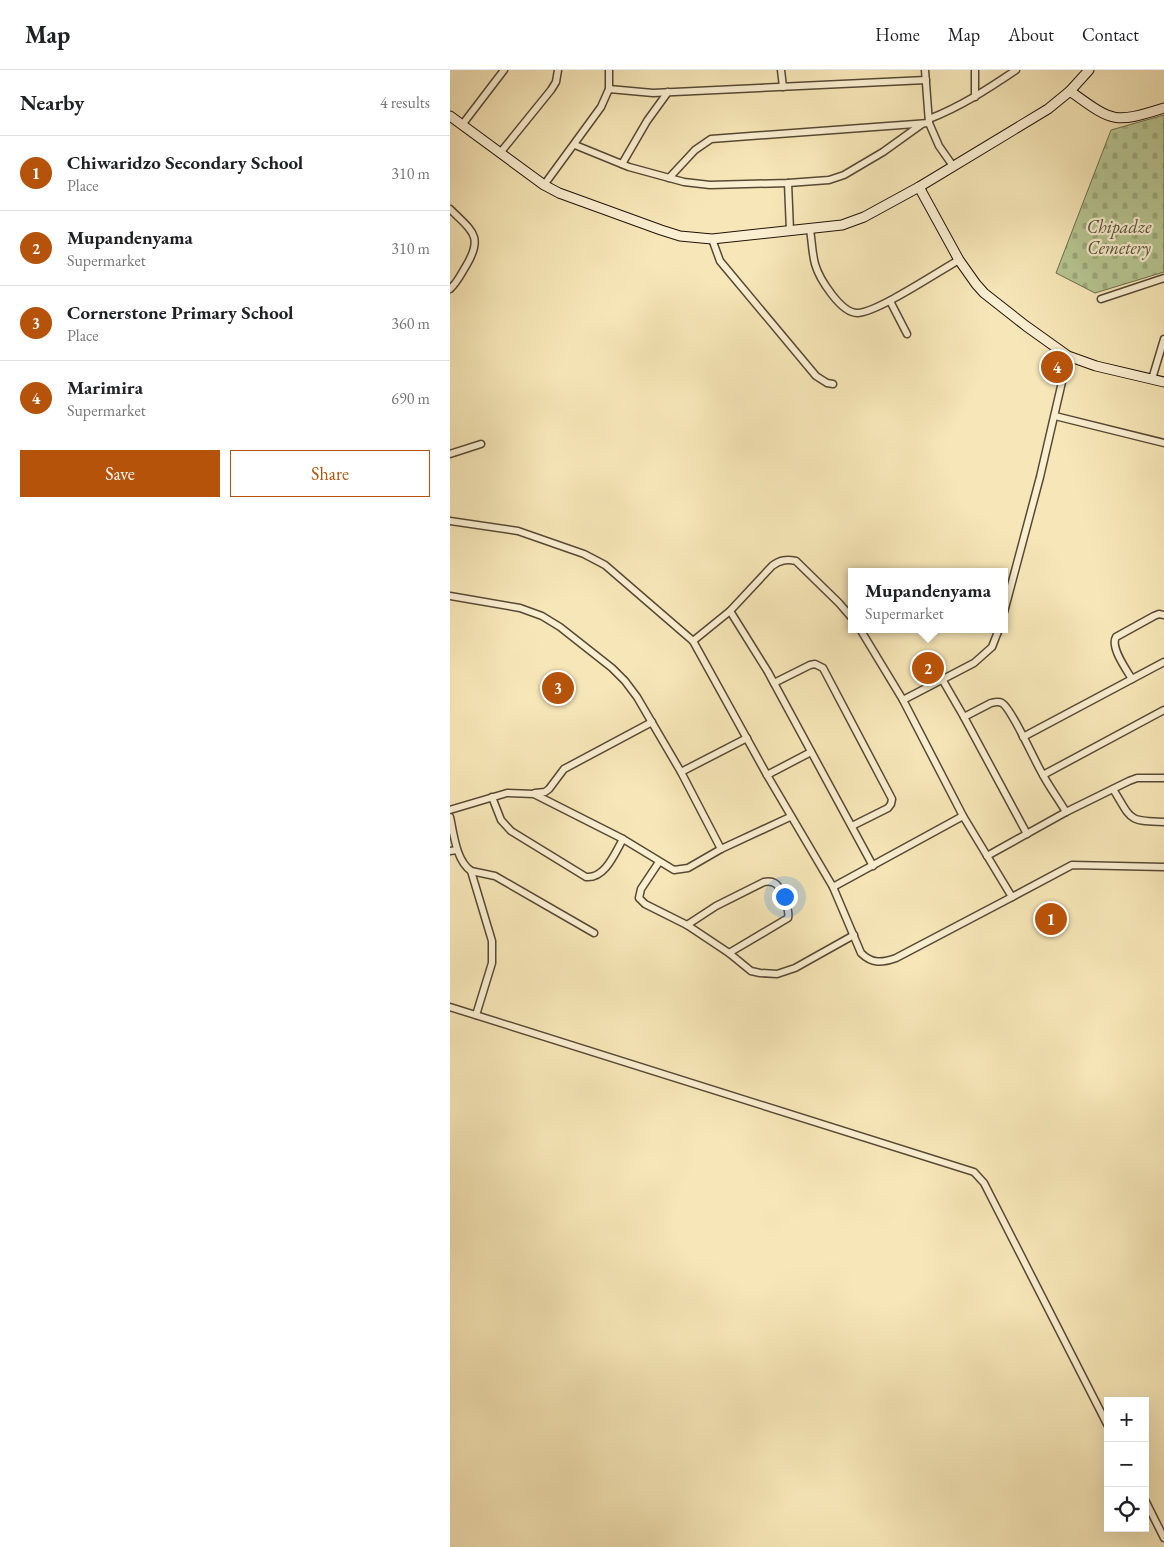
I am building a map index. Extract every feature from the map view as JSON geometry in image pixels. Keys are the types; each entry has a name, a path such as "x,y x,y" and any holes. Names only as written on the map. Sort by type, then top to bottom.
{"street":[{"path":"462,125 504,70"},
{"path":"500,154 551,90 556,82 558,70"},
{"path":"544,185 601,107 609,89 609,70"},
{"path":"781,70 783,87"},
{"path":"925,70 927,122 939,146 953,166"},
{"path":"975,70 975,97"},
{"path":"575,145 622,164 684,182 710,185 828,180 844,175 883,152 927,122 975,97 1016,70"},
{"path":"450,116 544,185 566,196 680,236 712,238 810,230 852,222 919,187 1048,108 1070,90 1089,70"},
{"path":"609,89 645,93 926,80"},
{"path":"1070,90 1101,113 1119,119 1164,108"},
{"path":"622,164 647,121 668,92"},
{"path":"669,178 695,150 711,139 927,122"},
{"path":"788,183 790,231"},
{"path":"919,187 959,260 984,293 1068,356 1096,366 1164,382"},
{"path":"450,209 474,234 476,249 455,285 450,289"},
{"path":"810,230 814,261 820,277 844,308 852,312 863,312 890,301 959,260"},
{"path":"712,238 720,262 747,295 816,376 827,383 833,384"},
{"path":"1101,299 1164,278"},
{"path":"890,301 907,334"},
{"path":"1152,379 1164,339"},
{"path":"1008,597 1055,416 1068,356"},
{"path":"1055,416 1164,443"},
{"path":"450,454 481,444"},
{"path":"450,521 518,531 584,554 605,565 618,575 694,641 790,817 832,887 861,953 866,959 873,962 887,961 1072,865 1164,868"},
{"path":"694,641 730,611 772,566 779,561 787,559 796,561 848,613"},
{"path":"450,596 520,608 542,616 560,627 612,668 625,681 652,722 681,772 721,849"},
{"path":"730,611 774,683 873,866"},
{"path":"1132,679 1114,647 1114,640 1116,637 1154,616 1164,615"},
{"path":"862,633 903,700 963,816 1012,897"},
{"path":"903,700 974,663 992,646 997,633"},
{"path":"1023,737 1164,662"},
{"path":"774,683 810,665 815,664 823,668 892,799 888,808 852,826"},
{"path":"942,679 1027,834"},
{"path":"964,717 991,703 999,702 1007,708 1043,775 1066,812"},
{"path":"1043,775 1164,710"},
{"path":"450,810 514,792 540,793 549,789 564,769 652,722"},
{"path":"681,772 747,738"},
{"path":"767,775 811,752"},
{"path":"987,856 1066,812 1137,778 1164,778"},
{"path":"1114,789 1130,816 1135,820 1164,822"},
{"path":"534,794 624,839 674,870 688,868 721,849 790,817"},
{"path":"492,797 501,820 511,831 586,877 600,874 624,839"},
{"path":"832,887 963,816"},
{"path":"450,818 457,850 471,872 492,941 492,962 476,1015"},
{"path":"450,852 457,850"},
{"path":"659,862 641,889 639,898 645,904 686,925 729,953 751,971 777,974 794,968 854,934"},
{"path":"471,872 495,876 594,933"},
{"path":"686,925 716,906 764,882 775,883 790,913 788,918 729,953"},
{"path":"450,1007 974,1172 984,1184 1104,1418"},
{"path":"1149,1508 1164,1538"}],"green space":[{"name":"Chipadze Cemetery","path":"1164,115 1164,272 1095,293 1056,273 1111,130"}],"place":[{"name":"Marimira","path":"1057,367"},
{"name":"Mupandenyama","path":"928,668"},
{"name":"Cornerstone Primary School","path":"558,688"},
{"name":"Chiwaridzo Secondary School","path":"1051,919"}]}
